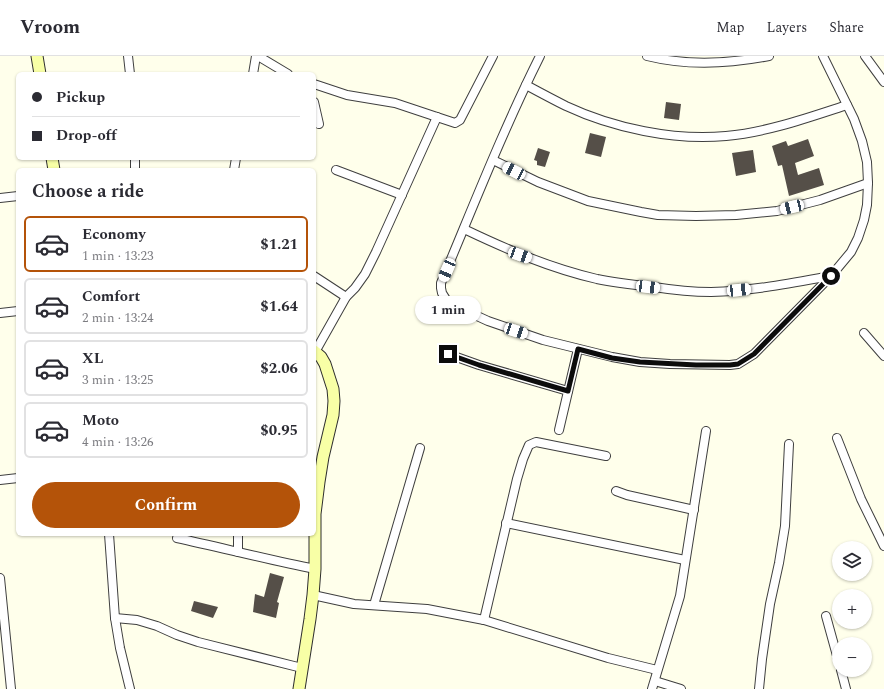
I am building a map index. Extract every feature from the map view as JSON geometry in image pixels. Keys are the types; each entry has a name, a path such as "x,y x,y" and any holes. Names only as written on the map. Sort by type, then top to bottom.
{"street":[{"path":"37,56 40,72"},
{"path":"128,56 130,72"},
{"path":"253,72 257,56 285,72"},
{"path":"316,85 347,95 395,103 455,123 460,120 493,56"},
{"path":"540,56 493,160 441,283 440,288 442,293 447,301 453,305 488,321 543,340 612,358 640,362 696,365 738,364 754,354 831,276 852,252 858,238 867,205 867,162 862,141 854,119 823,56"},
{"path":"647,56 672,61 707,63 728,62 769,56"},
{"path":"865,56 884,82"},
{"path":"526,85 567,106 608,122 638,130 694,137 727,136 753,131 794,122 847,105"},
{"path":"316,113 318,124"},
{"path":"316,349 346,297 355,288 369,266 437,117"},
{"path":"493,160 538,182 588,201 658,215 736,215 778,210 820,200 868,183"},
{"path":"336,170 402,195"},
{"path":"0,198 16,196"},
{"path":"464,229 520,255 545,264 598,279 644,286 693,292 726,291 777,286 831,276"},
{"path":"316,277 346,297"},
{"path":"0,313 16,311"},
{"path":"864,334 884,356"},
{"path":"559,430 578,349"},
{"path":"316,352 321,357 330,376 333,389 334,415 323,456 316,506"},
{"path":"448,354 479,365 568,391"},
{"path":"681,689 653,685 680,596 706,431"},
{"path":"837,438 861,499 884,546"},
{"path":"484,620 520,468 530,445 536,442 606,456"},
{"path":"759,689 770,604 779,564 785,526 789,444"},
{"path":"374,605 420,448"},
{"path":"0,480 16,478"},
{"path":"616,491 627,495 694,510"},
{"path":"506,523 685,560"},
{"path":"109,536 115,618 120,648 130,689"},
{"path":"238,536 238,552"},
{"path":"299,689 313,595 315,536"},
{"path":"177,538 315,569"},
{"path":"0,578 11,689"},
{"path":"313,595 354,604 427,609 484,620 608,658 658,670"},
{"path":"826,616 832,638"},
{"path":"115,618 137,620 198,642 302,668"},
{"path":"843,677 846,689"}],"building":[{"path":"666,102 681,104 679,120 664,118"},
{"path":"590,133 606,137 601,157 585,153"},
{"path":"808,139 814,156 795,163 798,175 819,168 824,185 789,196 782,165 778,166 772,146 786,141 788,146"},
{"path":"538,148 550,152 545,167 537,165 537,161 534,160"},
{"path":"753,150 756,172 736,176 732,153"},
{"path":"270,573 284,577 277,602 279,603 276,618 253,612 255,594 264,597"},
{"path":"194,601 218,607 213,618 191,611"}],"route":[{"path":"448,354 479,365 568,391 578,349 612,358 640,362 696,365 738,364 754,354 831,276"}]}
